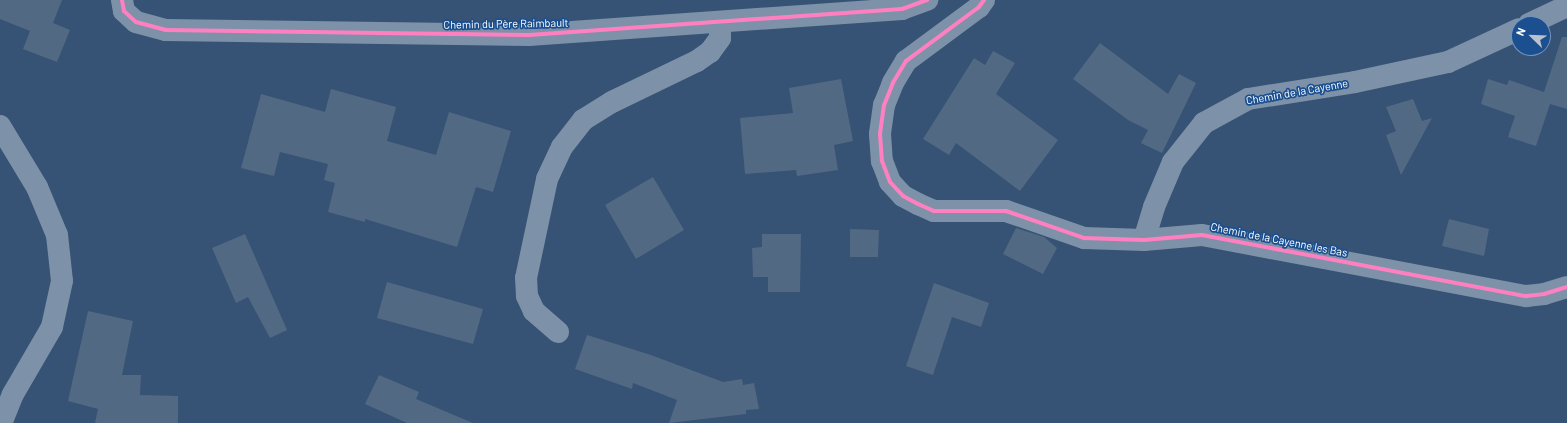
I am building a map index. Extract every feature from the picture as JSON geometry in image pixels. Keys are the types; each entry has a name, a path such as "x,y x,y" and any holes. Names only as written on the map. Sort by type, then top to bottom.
{"street":[{"name":"Chemin du Père Raimbault","path":"122,0 124,11 136,22 166,30 529,35 720,23 902,9 927,0"},
{"name":"Chemin de la Cayenne les Bas","path":"984,0 979,8 906,61 892,83 884,105 880,134 882,161 890,182 903,196 934,211 1006,211 1084,238 1144,240 1202,235 1526,296 1544,294 1567,287"},
{"path":"1546,16 1567,6"},
{"path":"558,332 534,311 527,296 526,278 547,179 562,147 583,120 612,102 697,61 710,52 720,38 720,23"},
{"name":"Chemin de la Cayenne","path":"1144,240 1154,207 1173,162 1204,123 1248,99 1376,78 1448,62 1511,33"},
{"path":"0,126 37,187 54,228 62,281 52,327 13,394 1,423"}],"building":[{"path":"0,0 62,0 53,23 70,30 57,62 23,49 30,31 0,19"},
{"path":"1562,37 1567,37 1567,109 1550,104 1536,146 1508,137 1515,116 1481,104 1488,79 1507,85 1509,80 1544,92"},
{"path":"1100,43 1168,94 1179,74 1196,83 1162,153 1141,143 1148,130 1128,120 1073,79"},
{"path":"993,51 1015,63 996,94 1058,140 1020,191 956,143 949,155 923,139 974,58 985,65"},
{"path":"841,79 853,141 834,145 838,170 797,176 796,170 745,174 740,118 793,113 789,88"},
{"path":"331,89 396,107 387,141 436,155 449,112 511,131 493,192 476,187 457,247 365,219 365,222 328,212 335,183 324,180 328,164 280,152 274,176 241,168 261,94 325,112"},
{"path":"1413,99 1422,121 1432,118 1401,175 1386,135 1396,131 1386,107"},
{"path":"653,177 684,230 636,259 605,205"},
{"path":"1449,219 1489,229 1484,256 1442,246"},
{"path":"1016,228 1044,237 1057,248 1043,274 1003,254"},
{"path":"850,229 879,230 878,257 850,257"},
{"path":"245,234 287,330 270,338 248,297 236,303 212,248"},
{"path":"762,234 801,234 800,292 768,292 768,277 753,277 752,248 762,247"},
{"path":"387,282 483,309 473,344 377,318"},
{"path":"934,283 989,303 981,327 952,317 933,375 906,366"},
{"path":"88,311 133,321 122,375 141,375 140,395 178,396 178,423 95,423 98,409 68,401"},
{"path":"587,335 651,355 723,382 742,379 743,385 754,383 759,409 746,410 746,414 669,423 677,400 633,383 632,389 575,369"},
{"path":"379,375 419,392 416,399 473,423 407,423 365,404"}],"cycle path":[{"path":"122,0 124,11 136,22 166,30 529,35 902,9 927,0"},
{"path":"984,0 979,7 906,61 893,83 884,105 880,134 882,161 890,182 903,196 918,204 934,211 1006,211 1084,238 1144,240 1202,235 1526,296 1544,294 1567,287"}]}
